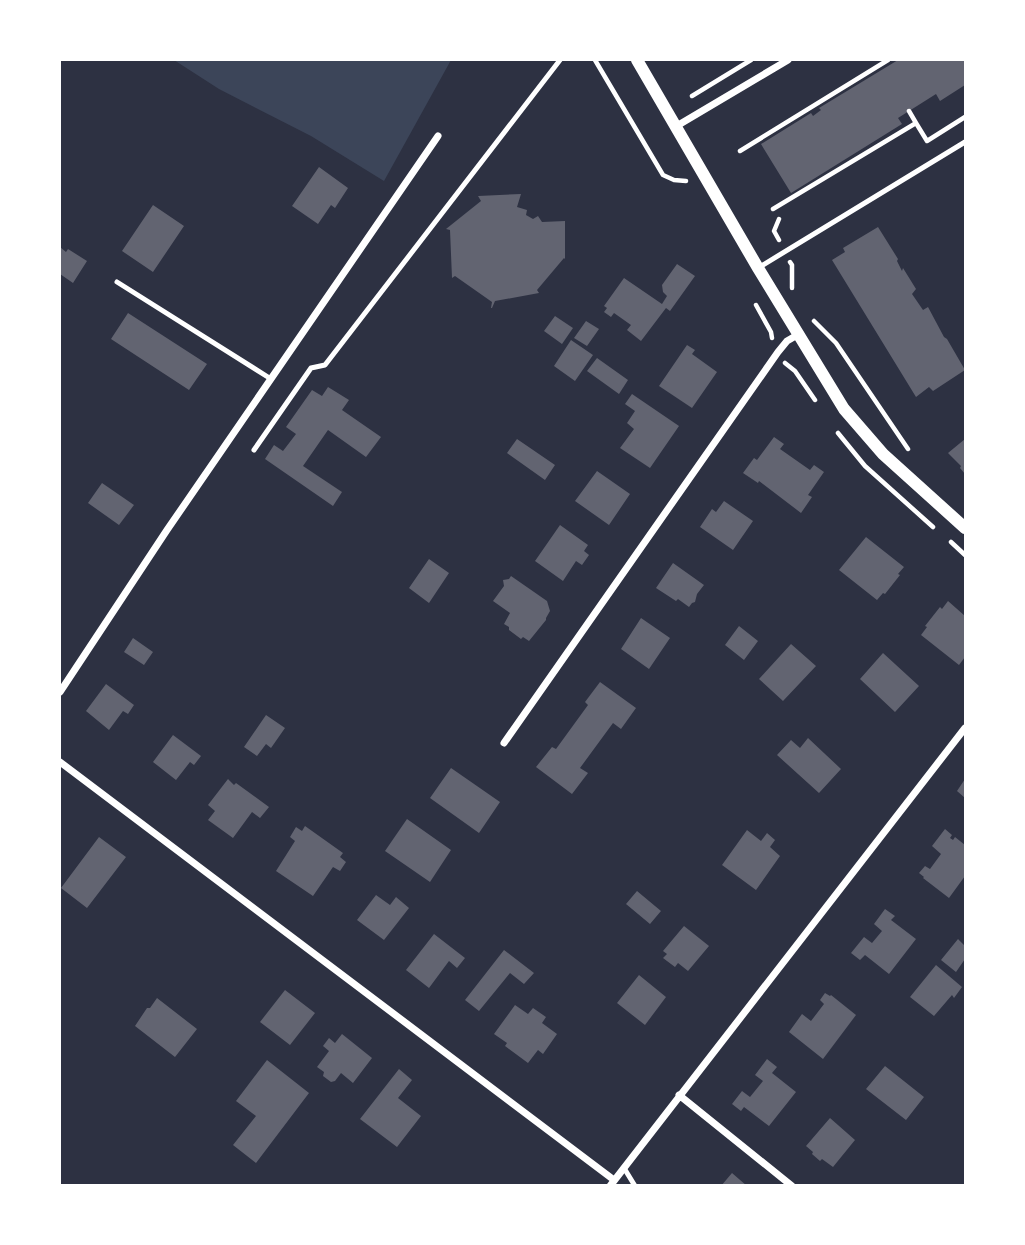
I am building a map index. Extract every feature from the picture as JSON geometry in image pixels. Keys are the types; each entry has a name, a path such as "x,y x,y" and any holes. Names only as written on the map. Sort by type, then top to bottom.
{"street":[{"path":"637,60 844,409 883,454 965,528"},
{"path":"675,127 788,60"},
{"path":"60,692 438,136"},
{"path":"504,743 778,352 787,341 799,334"},
{"path":"60,762 612,1183 965,728"},
{"path":"679,1095 792,1185"}],"lane":[{"path":"254,450 311,368 325,365 560,60"},
{"path":"758,268 965,142"},
{"path":"117,282 271,379"},
{"path":"624,1168 635,1185"}],"path":[{"path":"595,60 663,175 694,184"},
{"path":"692,96 751,60"},
{"path":"740,151 888,60"},
{"path":"909,111 927,141 965,117"},
{"path":"773,209 916,123"},
{"path":"779,219 774,230 781,244"},
{"path":"790,262 792,289 796,299"},
{"path":"810,317 836,343 912,454"}],"shaded area":[{"path":"174,60 451,60 384,181 311,136 219,89"}],"building":[{"path":"898,60 965,60 965,85 940,101 936,94 898,118 902,124 791,193 761,144 811,113 813,116 821,110 819,108"},
{"path":"319,167 348,188 335,208 331,205 318,224 292,206"},
{"path":"521,194 517,207 527,210 526,215 533,219 538,216 542,222 565,221 565,259 537,290 539,293 495,301 491,308 492,302 455,276 452,278 450,230 446,229 481,201 478,196"},
{"path":"153,205 184,226 153,272 122,251"},
{"path":"878,227 898,259 902,271 903,268 916,289 912,294 923,310 928,307 965,370 933,391 929,387 916,397 832,260 845,252 843,248"},
{"path":"60,247 87,261 73,283 60,274"},
{"path":"677,264 695,276 670,311 666,308 641,341 627,330 631,325 614,313 611,317 604,312 607,308 604,306 624,278 662,304 667,296 662,285"},
{"path":"128,313 207,364 189,390 111,339"},
{"path":"555,316 573,328 562,344 544,331"},
{"path":"586,321 599,329 587,346 574,338"},
{"path":"571,340 593,355 575,381 554,366"},
{"path":"687,345 695,350 692,354 717,372 692,408 659,386"},
{"path":"597,358 628,380 619,394 587,371"},
{"path":"328,387 349,400 342,410 381,437 366,457 328,430 303,466 342,492 333,506 265,459 274,445 283,451 296,434 286,427 312,390 322,396"},
{"path":"632,394 679,426 650,468 620,448 634,429 627,423 635,411 625,404"},
{"path":"774,437 784,444 780,449 810,470 814,465 824,472 808,495 812,497 801,513 759,481 758,483 743,473 754,458 757,460"},
{"path":"517,439 555,465 545,480 507,453"},
{"path":"965,439 965,474 948,453"},
{"path":"597,471 630,494 609,525 575,501"},
{"path":"102,483 134,505 119,525 88,503"},
{"path":"724,501 753,521 733,550 700,527 712,509 716,512"},
{"path":"560,525 588,545 584,551 589,555 582,565 576,561 563,581 535,561"},
{"path":"866,537 904,567 885,594 877,600 839,570"},
{"path":"429,559 449,573 429,603 409,588"},
{"path":"673,563 704,585 695,602 689,607 656,588"},
{"path":"511,576 547,601 550,611 529,641 523,637 521,639 509,630 504,624 510,613 493,601 504,586 503,580"},
{"path":"948,601 965,616 965,657 959,665 921,635 940,607 942,609"},
{"path":"641,618 670,638 649,669 621,649"},
{"path":"739,626 758,641 744,660 725,645"},
{"path":"133,638 153,652 144,665 124,652"},
{"path":"791,644 816,666 783,701 759,679"},
{"path":"883,653 919,686 895,712 860,679"},
{"path":"600,682 636,708 621,729 613,723 580,768 588,773 572,794 536,767 552,747 556,749 588,705 585,702"},
{"path":"106,684 134,705 128,714 123,711 109,730 86,711"},
{"path":"266,715 285,728 271,748 266,744 257,756 244,747"},
{"path":"173,735 201,756 194,765 190,762 176,780 153,762"},
{"path":"808,738 841,769 819,793 777,755 791,740 800,748"},
{"path":"451,768 500,802 479,833 430,798"},
{"path":"228,779 269,807 260,818 252,812 233,838 208,820 215,811 208,805"},
{"path":"965,779 965,798 957,791"},
{"path":"407,819 451,850 430,882 385,851"},
{"path":"305,826 343,853 340,857 346,862 340,871 333,867 313,896 276,871 295,841 290,837 296,827 302,831"},
{"path":"945,829 952,835 950,838 953,840 955,837 965,845 965,876 949,898 919,873 925,866 930,869 941,854 932,846"},
{"path":"747,830 761,841 767,833 775,840 770,847 780,856 756,890 722,865"},
{"path":"99,837 126,857 87,908 61,888"},
{"path":"637,891 661,911 650,924 626,904"},
{"path":"376,895 390,905 396,897 409,908 384,940 357,920"},
{"path":"885,909 895,916 891,920 916,939 889,974 865,955 860,960 851,953 864,937 872,943 882,931 874,924"},
{"path":"684,926 709,946 688,971 678,963 675,967 663,958 667,954 663,951"},
{"path":"434,934 465,958 457,968 449,961 429,988 406,970"},
{"path":"958,939 965,946 965,959 956,972 941,960"},
{"path":"504,950 534,973 524,984 510,973 479,1011 465,1000"},
{"path":"936,965 962,987 934,1016 910,997"},
{"path":"639,975 666,997 645,1025 617,1003"},
{"path":"285,990 315,1013 290,1045 260,1022"},
{"path":"825,993 856,1015 823,1059 789,1032 802,1014 811,1021 824,1004 820,1000"},
{"path":"157,998 197,1029 175,1057 135,1026"},
{"path":"515,1005 528,1014 533,1008 546,1017 542,1023 557,1034 543,1054 538,1050 528,1063 494,1034"},
{"path":"342,1034 372,1058 353,1083 341,1073 331,1082 317,1067 329,1051 323,1046 329,1038 335,1043"},
{"path":"767,1059 777,1067 772,1073 796,1092 769,1126 744,1107 741,1111 732,1104 742,1091 750,1097 763,1081 755,1075"},
{"path":"267,1060 309,1093 256,1163 233,1145 256,1116 236,1101"},
{"path":"885,1066 924,1097 906,1120 866,1089"},
{"path":"399,1069 412,1080 398,1098 421,1116 397,1147 360,1119"},
{"path":"830,1118 855,1140 833,1167 822,1159 820,1161 806,1146"},
{"path":"732,1173 747,1186 721,1186"}]}
